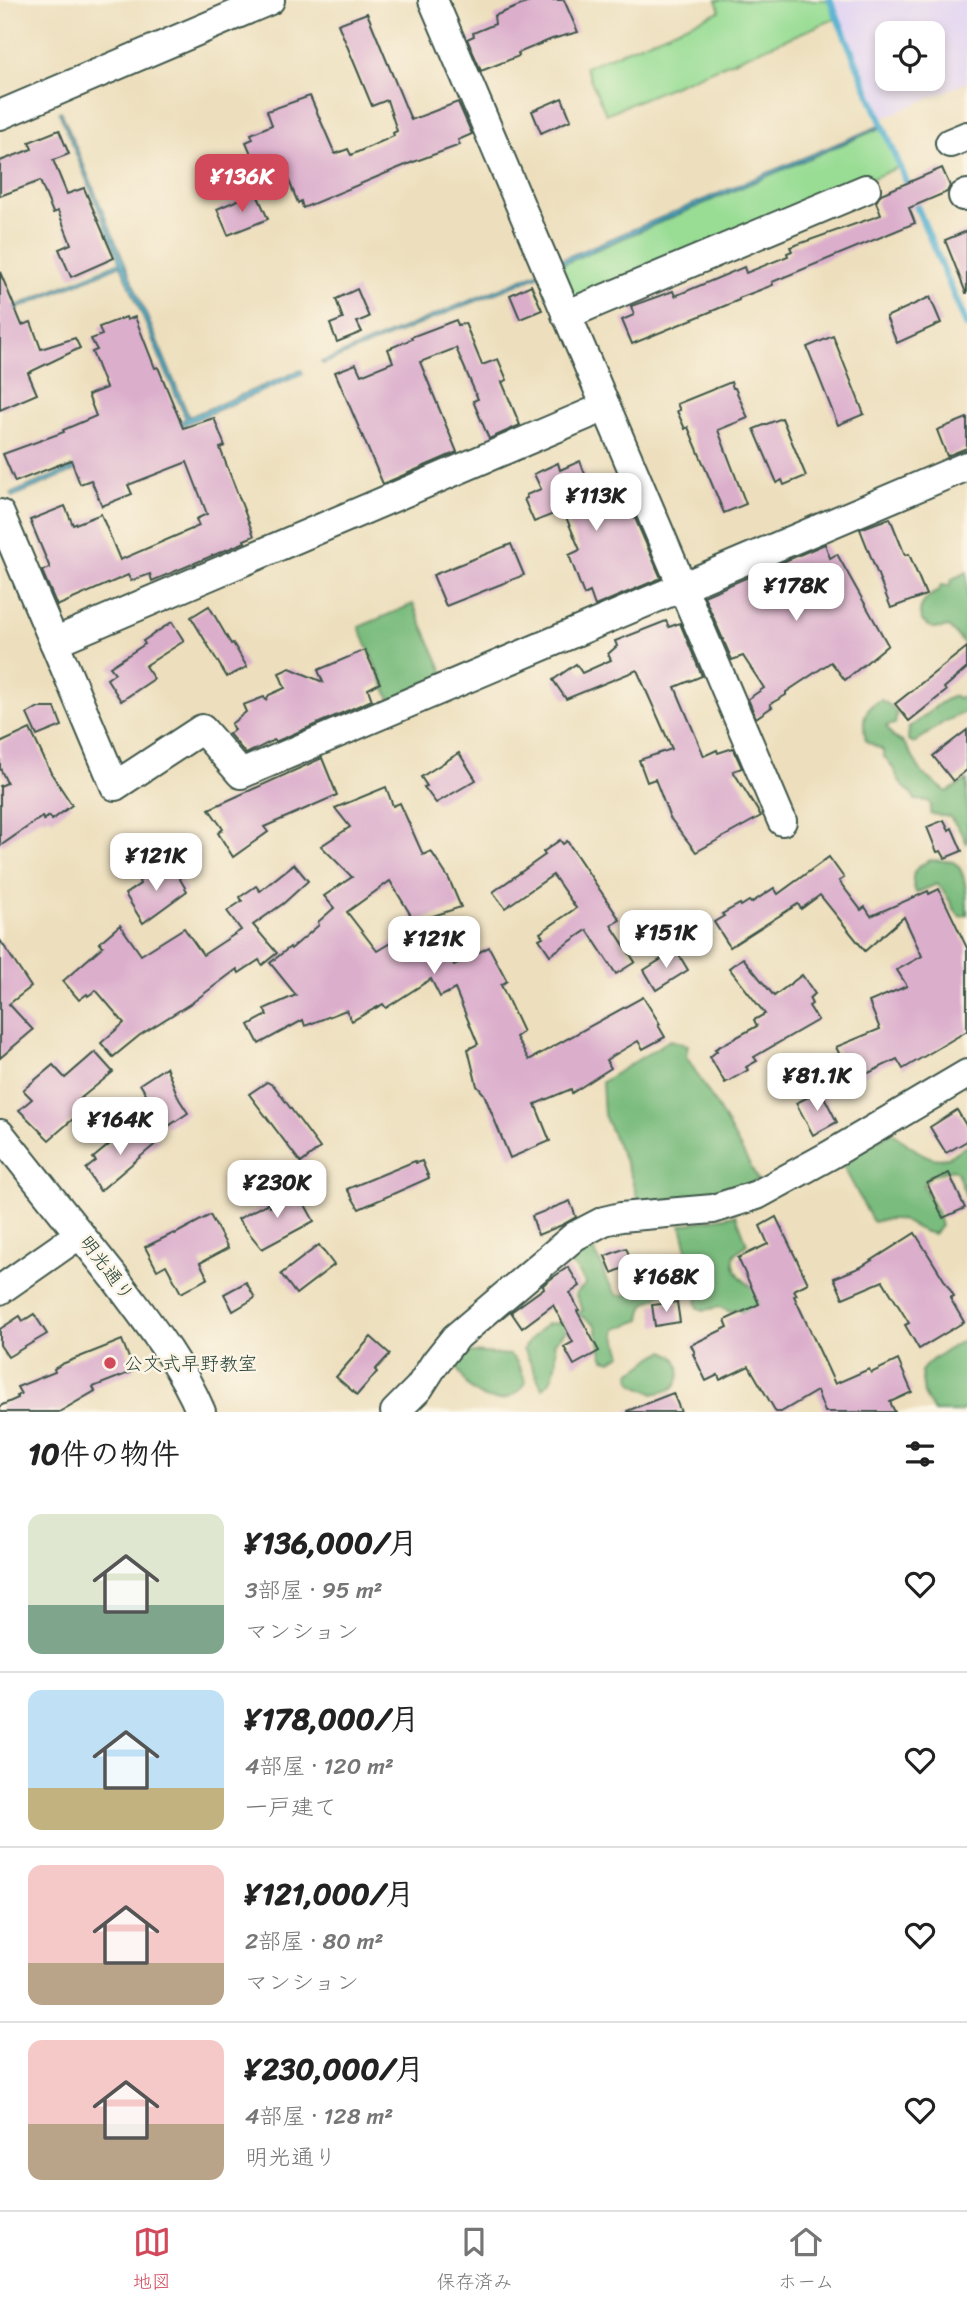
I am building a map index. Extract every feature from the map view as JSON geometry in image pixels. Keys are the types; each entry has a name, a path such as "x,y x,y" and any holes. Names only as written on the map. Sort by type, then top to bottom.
{"street":[{"path":"0,115 270,0"},
{"path":"433,0 782,821"},
{"path":"566,315 866,189"},
{"path":"54,642 605,407"},
{"path":"0,514 115,786 202,729 241,774 967,466"},
{"path":"395,1412 419,1388 455,1338 575,1236 604,1221 621,1217 713,1209 757,1195 967,1074"},
{"name":"明光通り","path":"0,1134 150,1324 176,1362 201,1412"},
{"path":"0,1290 80,1234"}],"shaded area":[{"path":"833,0 967,0 967,82 883,118"}],"green space":[{"path":"716,0 829,0 837,18 606,114 585,67 720,11"},
{"path":"882,127 899,167 570,306 554,268"},
{"path":"967,572 967,646 948,627 930,627 924,623 920,610 929,597 939,591 941,585 950,586 952,579"},
{"path":"413,604 446,678 391,702 359,627"},
{"path":"967,695 967,711 944,722 914,743 908,740 909,727 936,706 954,696 958,698"},
{"path":"881,700 897,713 895,724 886,726 893,737 904,743 923,774 947,792 967,780 967,844 950,817 930,814 931,805 928,801 915,800 884,757 883,750 866,741 865,716 870,707"},
{"path":"931,860 951,861 958,866 965,886 967,915 960,917 937,884 916,893 914,872"},
{"path":"670,1040 688,1045 686,1056 758,1180 718,1196 639,1204 630,1173 604,1115 602,1082"},
{"path":"892,1132 918,1151 933,1158 948,1157 967,1145 967,1199 957,1172 952,1169 930,1176 923,1185 941,1226 934,1234 900,1220 885,1219 873,1222 841,1162"},
{"path":"736,1215 747,1244 735,1254 734,1265 741,1278 753,1288 760,1304 753,1323 739,1309 730,1312 720,1307 704,1310 698,1308 696,1301 704,1290 697,1278 694,1279 681,1225"},
{"path":"584,1245 592,1247 606,1279 617,1295 626,1295 667,1278 666,1292 646,1305 641,1320 616,1329 622,1355 611,1361 604,1359 596,1325 581,1316 554,1343 555,1368 547,1385 542,1388 523,1350 532,1337 547,1324 566,1320 583,1310 575,1294 586,1284 566,1260"},
{"path":"967,1337 967,1408 958,1412 934,1412 924,1394 921,1371 936,1357"},
{"path":"459,1351 510,1355 517,1362 526,1382 511,1396 493,1400 484,1398 469,1387 457,1368 454,1358"},
{"path":"665,1351 675,1358 679,1366 679,1379 674,1387 653,1394 634,1384 630,1377 631,1372"}],"water":[{"path":"61,111 189,417 301,370 303,374 12,497 10,494 186,419 121,265 0,316 0,313 120,262 59,112"},
{"path":"881,125 882,127 562,264 560,260"},
{"path":"539,272 540,275 323,364 321,362"}],"building":[{"path":"534,0 564,0 578,32 552,39 481,71 467,39 474,36 473,33 495,24 494,16"},
{"path":"367,13 411,120 458,102 472,134 458,140 460,145 303,208 301,201 298,203 287,176 264,184 246,142 253,139 251,134 272,125 267,111 310,96 335,154 348,149 351,155 394,136 393,133 397,131 387,100 372,106 338,24"},
{"path":"562,98 571,120 541,133 532,111"},
{"path":"59,130 69,154 53,160 67,194 84,188 114,258 71,277 59,249 71,244 58,211 53,213 40,181 0,196 0,161 32,149 29,142"},
{"path":"942,168 950,186 947,192 909,208 915,223 632,344 622,320 634,315 631,306 673,291 675,296 744,267 746,273 788,256 787,253 792,251 790,247 881,215 876,202 881,194"},
{"path":"256,192 268,219 228,235 217,209"},
{"path":"967,231 967,293 966,293 945,240"},
{"path":"0,272 22,325 31,322 41,349 75,338 80,348 28,373 37,394 0,410"},
{"path":"531,285 542,310 520,319 510,295"},
{"path":"357,289 369,317 357,322 362,332 337,342 330,324 343,319 336,299"},
{"path":"930,297 941,323 897,343 886,317"},
{"path":"126,317 127,320 135,317 183,428 214,418 225,446 220,448 254,536 152,581 150,574 131,581 128,575 57,606 42,571 50,568 30,520 65,506 73,525 101,514 120,560 199,526 196,519 207,514 187,462 128,485 132,494 102,506 91,480 80,484 71,460 15,482 3,454 64,432 63,430 96,416 88,395 106,388 92,352 97,350 91,339 102,335 99,327"},
{"path":"456,320 458,325 465,323 482,365 498,359 507,380 502,382 520,425 489,439 473,401 478,399 456,348 420,362 457,452 383,484 335,372 356,364 361,375 393,362 388,349"},
{"path":"833,336 864,414 838,425 807,347"},
{"path":"731,382 748,418 718,430 746,504 724,513 688,427 685,429 677,411 680,410 677,404"},
{"path":"782,418 806,476 784,485 782,480 777,483 754,429"},
{"path":"967,418 967,448 947,456 937,430"},
{"path":"580,461 595,500 612,493 614,497 620,494 624,504 628,502 661,578 595,606 590,592 584,595 569,555 580,550 563,510 534,522 524,499 527,498 526,495 541,489 534,474 558,463 560,470"},
{"path":"890,518 926,595 891,608 860,529"},
{"path":"511,544 524,575 446,606 433,575"},
{"path":"825,544 830,558 837,554 888,645 845,680 831,662 786,692 786,695 770,704 772,707 756,718 748,699 764,688 743,656 732,660 704,596"},
{"path":"209,606 247,667 227,677 191,617"},
{"path":"666,621 669,627 680,623 702,676 675,687 704,756 717,750 718,753 733,748 742,768 733,771 761,816 696,852 670,818 655,779 647,782 639,760 672,749 637,670 566,699 553,680 576,664 582,673 611,660 608,654 617,646 615,641"},
{"path":"172,622 184,641 145,666 154,679 121,701 107,679 115,673 110,667"},
{"path":"967,647 967,668 944,688 946,691 909,721 895,704"},
{"path":"365,650 380,683 368,689 372,700 246,754 229,734 234,730 231,724 246,712 243,705 264,697 266,700 269,695 285,688 279,673 290,668 323,682 318,670"},
{"path":"37,708 55,708 62,726 37,736 27,714"},
{"path":"30,729 51,773 72,805 52,820 49,816 44,820 42,817 0,846 0,786 7,783 0,768 0,743"},
{"path":"967,730 967,770 953,781 933,756"},
{"path":"459,753 476,780 436,803 424,787 427,786 421,777"},
{"path":"322,758 337,795 264,827 268,832 233,857 218,833 223,829 209,809"},
{"path":"386,787 393,806 400,803 423,855 431,851 449,879 461,907 415,922 390,881 347,912 377,951 427,921 454,965 489,947 507,981 501,985 523,1032 516,1037 529,1060 643,997 665,1037 643,1049 638,1041 606,1060 611,1068 572,1093 571,1089 535,1104 550,1141 510,1158 484,1094 477,1086 468,1049 478,1044 455,989 440,997 431,979 386,1008 383,1004 352,1021 346,1010 305,1026 303,1020 259,1044 249,1025 267,1015 264,1009 296,995 270,963 319,925 318,922 334,908 324,896 352,877 321,846 350,827 335,808"},
{"path":"944,820 949,830 952,828 962,851 945,858 941,851 937,852 927,827"},
{"path":"560,840 563,844 567,841 620,920 611,925 635,962 616,974 587,930 550,955 539,939 543,937 540,933 576,908 553,875 505,908 493,892 545,855 543,852"},
{"path":"829,857 844,878 839,881 861,910 865,907 871,916 928,891 929,894 939,889 967,948 967,1031 903,1069 897,1059 852,1081 836,1047 880,1029 869,1002 907,986 897,970 922,956 904,917 865,951 820,895 801,909 798,904 730,947 714,922 724,916 722,914 740,904 741,906 749,901 751,903 774,888 778,894"},
{"path":"171,864 187,891 143,923 125,894 140,884 139,881 155,871 157,874"},
{"path":"294,864 308,881 284,903 253,925 277,953 262,965 259,960 239,973 237,969 193,1002 140,1035 113,1057 101,1043 124,1023 96,990 79,1000 63,981 103,946 99,943 120,925 141,955 184,928 203,955 241,930 227,911 242,901 240,897 256,886 260,891"},
{"path":"0,940 31,987 9,1004 33,1030 0,1058"},
{"path":"676,950 688,970 656,990 644,970"},
{"path":"743,958 774,996 802,975 815,994 809,998 812,1004 809,1006 818,1020 754,1057 757,1061 746,1067 748,1070 725,1083 710,1057 717,1051 715,1049 757,1026 754,1020 765,1014 729,968"},
{"path":"95,1052 113,1072 81,1098 88,1106 49,1140 19,1110 32,1099 23,1090 53,1065 65,1078"},
{"path":"166,1067 188,1113 167,1127 140,1084"},
{"path":"267,1082 274,1086 320,1148 301,1163 249,1094"},
{"path":"821,1091 837,1122 813,1135 796,1103"},
{"path":"957,1110 967,1127 967,1141 946,1153 930,1127"},
{"path":"146,1126 159,1141 100,1191 86,1169 96,1161 93,1158 116,1139 121,1145"},
{"path":"415,1161 422,1161 429,1178 359,1209 347,1189"},
{"path":"949,1173 965,1208 943,1218 927,1183"},
{"path":"298,1192 314,1221 262,1249 238,1219 268,1203 270,1207"},
{"path":"570,1201 576,1217 538,1235 532,1216"},
{"path":"210,1215 228,1248 200,1263 208,1278 181,1293 166,1265 157,1270 145,1247"},
{"path":"776,1217 808,1283 794,1290 797,1295 794,1296 835,1384 869,1369 871,1373 898,1360 912,1392 890,1402 895,1412 825,1412 817,1391 781,1412 776,1412 749,1366 720,1380 718,1375 706,1381 691,1345 728,1327 725,1320 759,1304 738,1258 768,1244 760,1226"},
{"path":"915,1233 954,1296 950,1298 964,1322 919,1349 905,1325 909,1323 883,1281 843,1298 834,1278 861,1267"},
{"path":"319,1245 334,1265 296,1294 281,1274"},
{"path":"626,1248 633,1264 612,1273 605,1256"},
{"path":"568,1267 580,1286 570,1293 599,1351 574,1365 564,1347 573,1342 553,1305 522,1328 511,1312"},
{"path":"246,1282 255,1298 233,1311 224,1294"},
{"path":"677,1302 680,1322 655,1326 652,1305"},
{"path":"34,1314 47,1334 8,1357 0,1345 0,1329 20,1316 23,1321"},
{"path":"371,1337 390,1354 357,1395 336,1377"},
{"path":"122,1340 134,1371 93,1387 95,1391 59,1412 0,1412 0,1406 21,1394 17,1387 55,1372 54,1369 62,1364"},
{"path":"673,1393 681,1412 627,1412 627,1411"}],"waterway":[{"path":"830,0 967,326"}],"place":[{"name":"公文式早野教室","path":"110,1363"}]}
